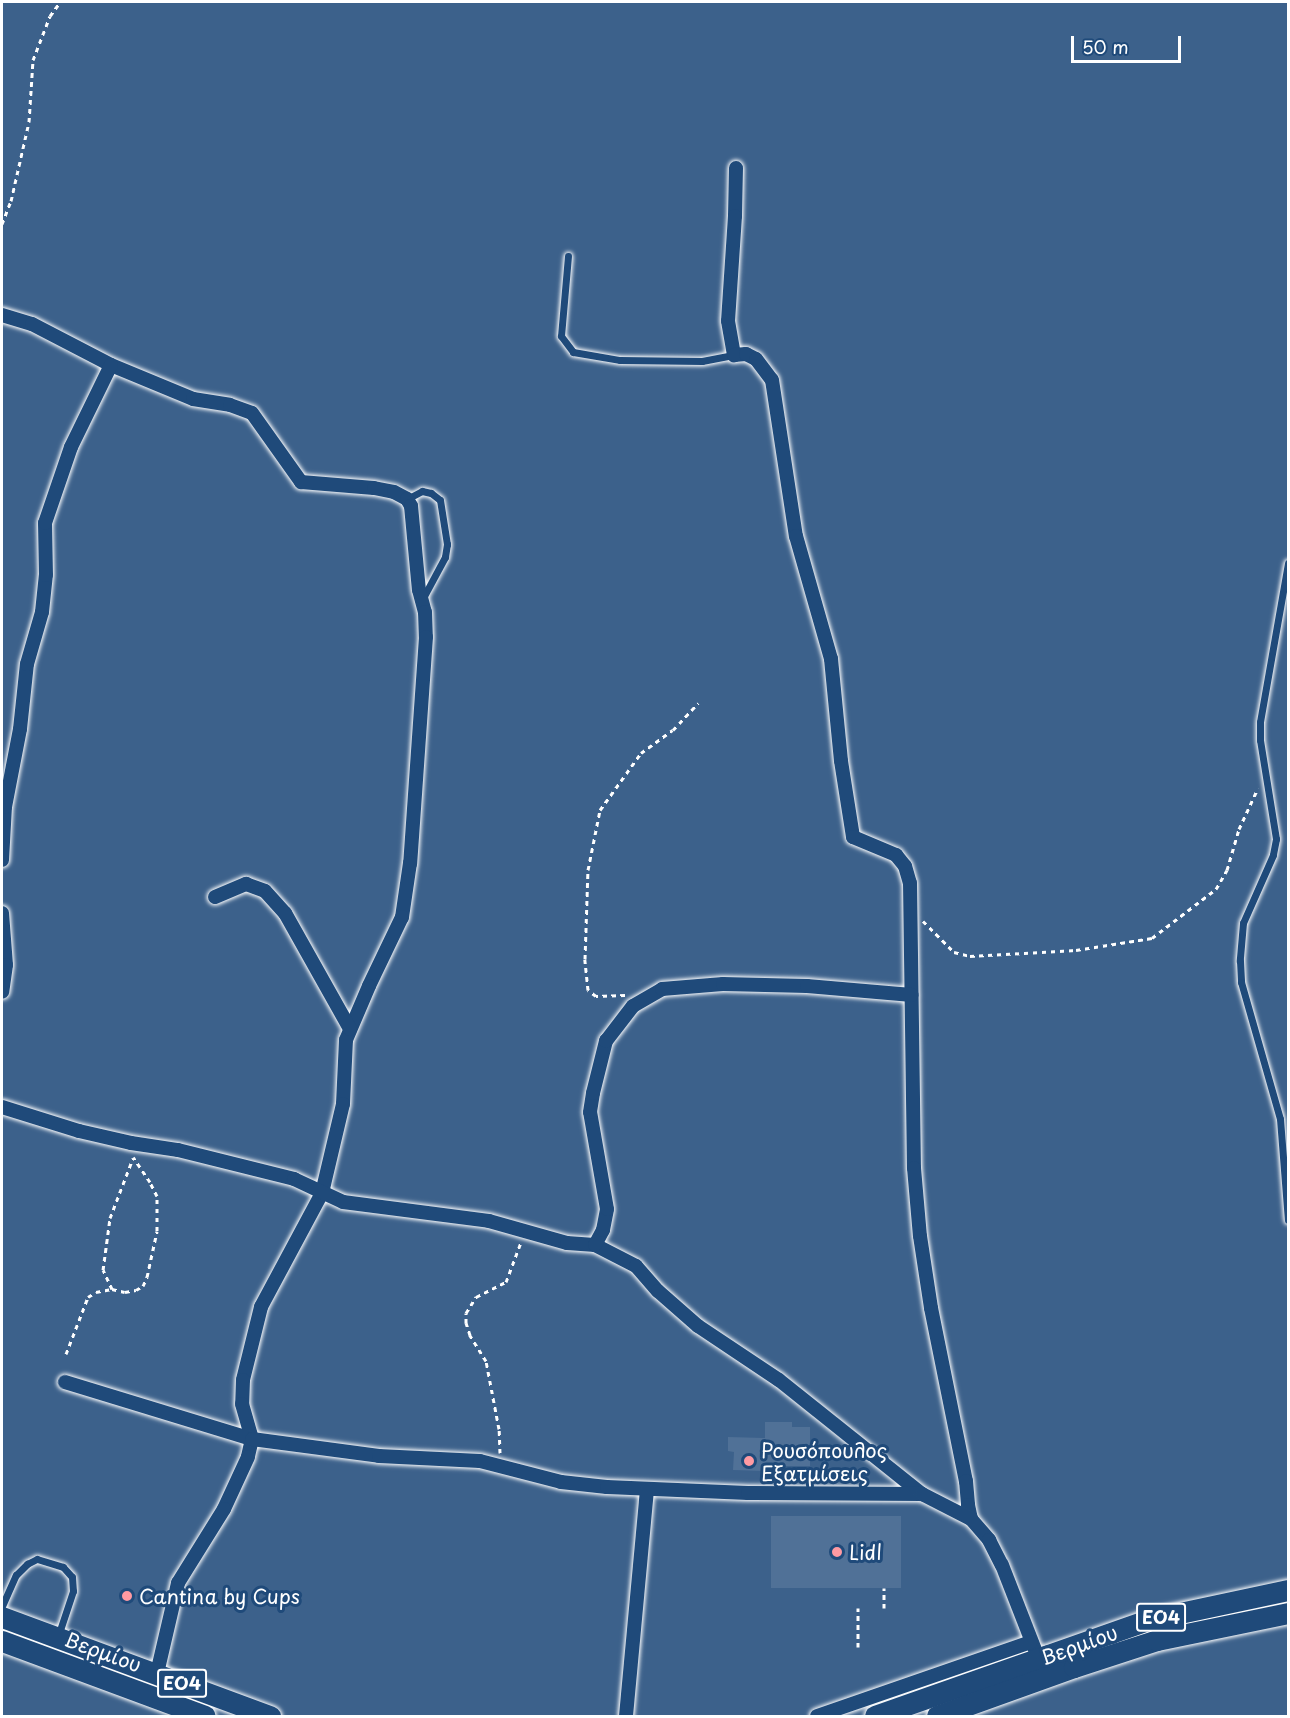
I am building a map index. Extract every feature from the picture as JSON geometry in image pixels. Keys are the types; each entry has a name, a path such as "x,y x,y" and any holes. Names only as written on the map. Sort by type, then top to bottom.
{"main road":[{"name":"Βερμίου","path":"875,1716 1147,1620 1288,1590"},
{"name":"Βερμίου","path":"938,1716 1038,1660 1157,1640 1288,1614"},
{"name":"Βερμίου","path":"2,1617 158,1672 270,1716"},
{"name":"Βερμίου","path":"2,1641 205,1716"}],"street":[{"path":"736,168 728,321 734,355 746,354 756,359 772,380 796,536 831,659 853,837 863,844 886,849 896,855 905,866 910,883 914,1168 920,1236 931,1308 971,1519"},
{"path":"2,315 62,338 111,365 193,399 230,405 252,413 301,482 374,488 394,492 407,499 411,506 418,590 422,600 426,637 405,904 398,927 350,1029 346,1049 343,1104 322,1193 261,1307 243,1380 242,1404 252,1439 240,1479 178,1583 158,1672"},
{"path":"2,860 5,807 20,729 27,664 43,602 46,575 45,523 71,447 111,365"},
{"path":"215,897 246,884 265,891 285,913 350,1029"},
{"path":"2,913 6,964 2,992"},
{"path":"595,1245 603,1230 607,1209 590,1112 595,1080 606,1041 633,1006 646,996 674,987 723,984 807,986 912,995"},
{"path":"2,1107 131,1143 178,1150 294,1179 343,1202 489,1221 567,1243 595,1245 636,1266 658,1292 698,1326 779,1380 922,1494 971,1519 989,1540 1002,1565 1038,1660"},
{"path":"65,1382 252,1439 379,1456 480,1461 561,1482 647,1490 922,1494"},
{"path":"626,1716 647,1490"},
{"name":"Βερμίου","path":"817,1716 1038,1660"}],"lane":[{"path":"568,256 561,336 573,352 620,360 702,361 734,355"},
{"path":"407,499 415,492 422,491 440,500 447,544 445,557 422,600"},
{"path":"1288,563 1260,722 1260,740 1276,839 1273,855 1243,923 1240,961 1242,982 1280,1119 1288,1220"},
{"path":"2,1606 16,1575 27,1564 37,1559 63,1567 72,1577 73,1591 58,1636"}],"path":[{"path":"2,224 11,201 28,122 33,60 50,16 60,2"},
{"path":"646,996 596,996 588,990 585,958 590,860 600,810 641,753 673,730 698,703"},
{"path":"911,916 932,928 942,942 954,952 970,956 1076,950 1152,938 1216,889 1227,870 1247,808 1267,775"},
{"path":"66,1354 88,1297 96,1292 111,1289 125,1292 142,1286 152,1259 158,1214 157,1196 133,1158 131,1143"},
{"path":"111,1289 104,1270 110,1218 133,1158"},
{"path":"502,1465 499,1429 486,1361 470,1335 466,1313 476,1297 506,1282 515,1263 522,1229"},
{"path":"884,1587 884,1608"},
{"path":"858,1608 858,1647"}],"shaded area":[{"path":"2,2 1288,2 1288,1716 2,1716"}],"building":[{"path":"765,1422 792,1422 792,1427 810,1427 810,1466 765,1466 765,1471 733,1470 734,1452 728,1451 728,1437 765,1438"},
{"name":"Lidl","path":"771,1516 901,1516 901,1588 771,1588"}],"place":[{"name":"Ρουσόπουλος Εξατμίσεις","path":"749,1461"},
{"name":"Lidl","path":"837,1552"},
{"name":"Cantina by Cups","path":"127,1596"}]}
